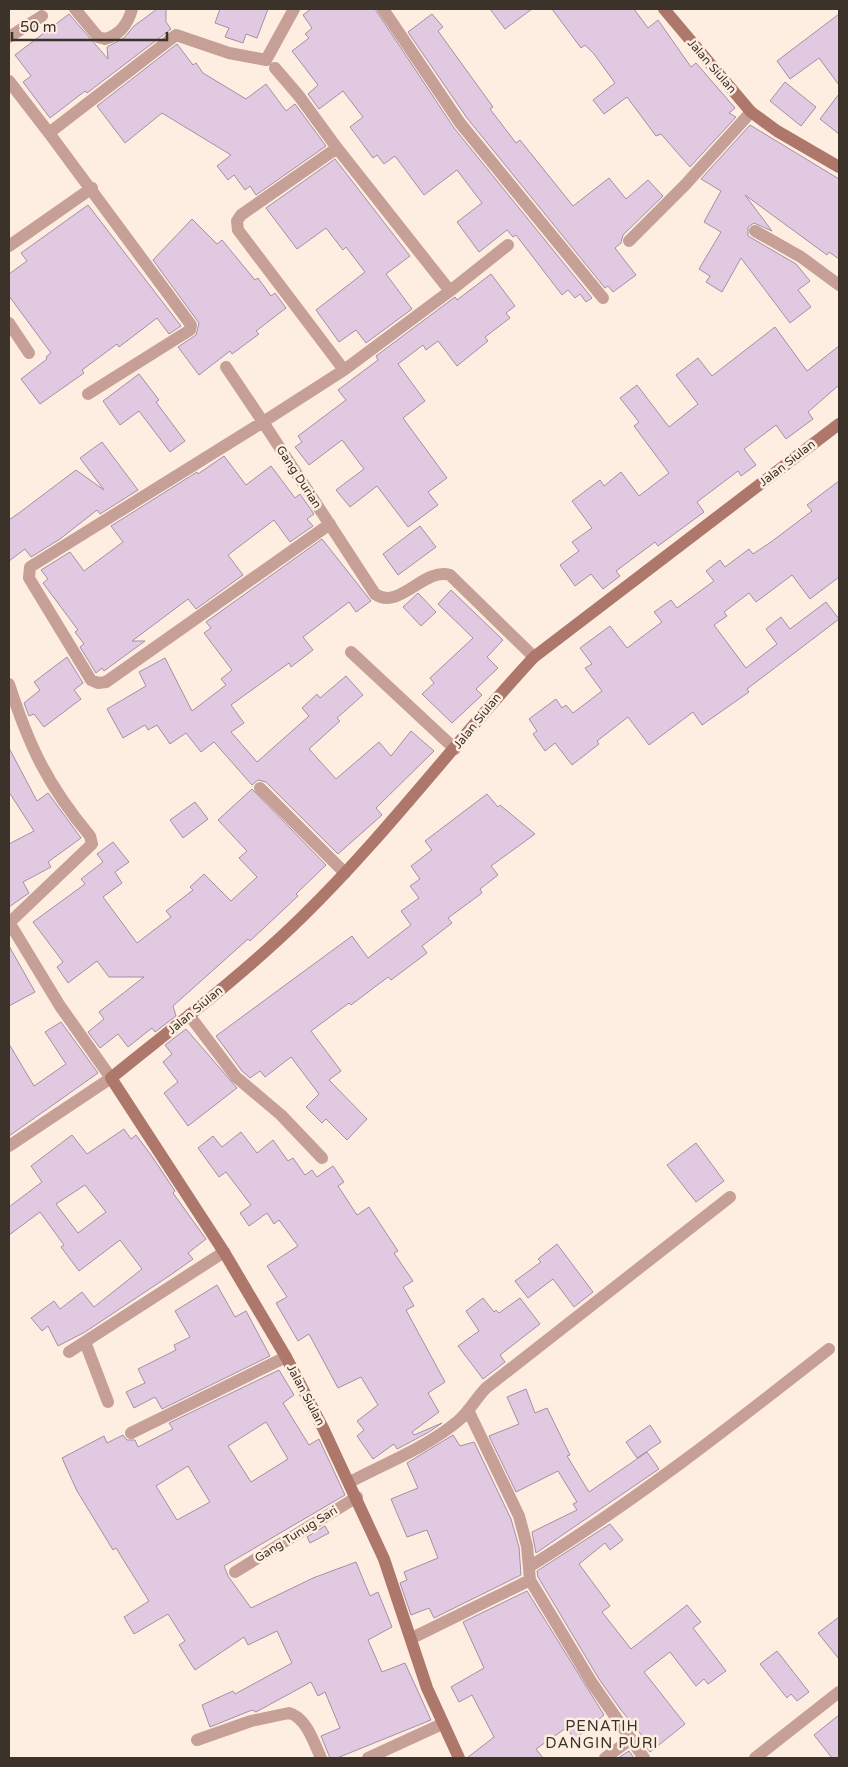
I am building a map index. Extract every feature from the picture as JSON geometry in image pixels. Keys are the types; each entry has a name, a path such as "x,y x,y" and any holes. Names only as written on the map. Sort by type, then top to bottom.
{"street":[{"path":"75,9 98,36 105,39 118,33 130,18 132,9"},
{"path":"270,64 294,9"},
{"path":"383,9 460,123 602,298"},
{"name":"Jalan Siulan","path":"664,9 751,112 777,131 839,167"},
{"path":"9,36 42,16"},
{"path":"50,133 176,35 222,51 270,64 299,96 336,148 450,291"},
{"path":"9,81 92,188 192,325 190,330 88,394"},
{"path":"629,241 685,185 751,112"},
{"path":"336,148 241,215 236,225 344,370"},
{"path":"9,246 92,188"},
{"path":"755,231 800,257 839,285"},
{"path":"330,524 106,682 98,683 90,680 28,578 30,567 344,370 508,245"},
{"path":"9,323 28,353"},
{"name":"Gang Durian","path":"226,367 375,594 382,599 391,598 434,575 442,573 450,575 534,657"},
{"name":"Jalan Siulan","path":"459,1758 427,1688 412,1638 384,1559 350,1482 286,1357 224,1252 111,1078 189,1015 301,919 345,873 454,749 491,702 534,657 839,424"},
{"path":"351,652 454,749"},
{"path":"9,684 37,760 52,786 90,836 92,844 9,922 60,1006 111,1078 9,1146"},
{"path":"260,788 345,873"},
{"path":"189,1015 236,1077 281,1114 322,1158"},
{"path":"350,1482 422,1445 448,1429 468,1410 486,1388 730,1197"},
{"path":"70,1352 224,1252"},
{"path":"85,1342 108,1402"},
{"path":"529,1567 596,1525 715,1439 829,1349"},
{"path":"131,1433 286,1357"},
{"path":"468,1410 518,1516 527,1546 530,1580 592,1683 644,1758"},
{"name":"Gang Tunug Sari","path":"235,1572 356,1497"},
{"path":"412,1638 530,1580"},
{"path":"755,1758 839,1692"},
{"path":"197,1740 251,1721 289,1713 294,1715 306,1728 320,1758"},
{"path":"368,1758 442,1724"},
{"path":"604,1758 631,1739"}],"building":[{"path":"157,9 166,9 166,22 171,29 87,93 85,91 50,118 23,82 31,76 15,55 69,14 108,59 107,47 124,38 134,26"},
{"path":"220,9 268,9 257,38 246,34 243,43 225,37 229,28 215,23"},
{"path":"311,9 375,9 454,128 592,298 586,302 580,294 575,298 568,290 562,295 516,235 513,237 507,230 479,252 457,222 482,203 457,170 424,195 395,156 384,164 377,155 373,158 350,127 363,117 343,91 319,109 308,94 318,85 292,51 309,38 305,34 312,28 303,15"},
{"path":"490,9 532,9 505,29"},
{"path":"552,9 634,9 648,28 658,20 691,67 696,63 735,108 729,113 736,117 690,167 661,134 656,136 627,97 604,114 593,100 615,83 594,54 585,45 581,48"},
{"path":"432,14 443,27 438,31 493,107 490,109 516,143 520,140 573,206 609,178 626,199 648,180 663,196 623,235 621,243 615,248 636,275 613,292 608,286 605,288 467,118 408,32"},
{"path":"839,14 839,85 819,58 790,79 777,61"},
{"path":"177,44 193,65 196,63 203,73 246,99 266,84 286,111 295,104 326,146 256,195 250,186 245,190 234,175 228,180 217,166 231,155 162,113 125,143 97,106"},
{"path":"785,82 816,107 801,126 770,101"},
{"path":"839,94 839,134 820,119"},
{"path":"750,125 839,179 839,259 829,252 827,255 745,195 772,231 754,223 748,227 748,236 796,264 810,281 798,290 811,307 790,323 741,258 722,292 706,282 710,276 699,269 721,232 704,222 721,191 701,179"},
{"path":"335,159 410,256 386,274 412,309 366,343 356,330 339,342 316,310 365,272 346,247 343,250 326,228 297,249 266,208"},
{"path":"88,205 181,326 169,334 157,318 119,347 117,344 82,370 84,373 40,404 21,379 47,359 46,357 51,353 9,296 9,274 27,261 21,253"},
{"path":"192,219 217,244 222,240 255,280 258,278 271,296 275,293 286,308 256,331 259,334 232,354 230,351 199,375 178,347 196,335 199,323 153,260"},
{"path":"491,274 515,306 506,313 510,318 485,337 488,341 457,366 438,341 426,350 423,345 398,364 425,401 403,418 447,478 428,492 438,505 408,527 377,486 350,507 336,490 364,469 342,440 309,465 295,447 302,442 298,436 346,400 338,390 378,360 376,356 455,297 457,300"},
{"path":"775,327 807,371 839,346 839,385 808,412 813,419 786,439 776,425 744,449 756,465 741,476 738,471 697,502 704,512 658,546 655,542 616,571 620,576 603,589 591,574 575,586 560,565 579,551 572,542 592,528 572,501 600,480 604,486 621,472 639,496 669,473 634,426 639,422 620,398 637,385 669,427 698,404 676,375 698,358 712,376"},
{"path":"139,374 159,400 156,402 185,441 170,452 139,411 120,425 103,401"},
{"path":"102,442 138,490 100,514 97,510 60,539 31,557 25,549 9,561 9,520 76,470 104,490 80,458"},
{"path":"224,456 246,485 271,466 295,498 300,494 314,514 307,519 313,526 290,542 274,520 228,555 243,575 196,609 188,599 132,641 145,641 104,671 102,668 96,673 80,647 84,644 75,632 78,630 43,583 48,579 41,570 70,552 84,571 123,542 111,526 197,472 198,474"},
{"path":"839,481 839,577 810,599 792,575 756,602 749,593 724,612 727,616 714,625 746,668 777,644 766,629 781,617 790,629 826,602 839,619 747,689 749,692 702,725 693,712 649,745 628,717 597,741 599,744 572,765 555,743 545,751 533,734 537,731 529,719 556,699 562,708 566,705 573,713 602,691 585,668 592,664 580,648 610,626 627,648 662,622 654,612 671,600 677,608 714,581 706,571 720,560 725,567 749,549 753,554 771,542 812,511 807,505"},
{"path":"420,526 436,547 398,575 383,554"},
{"path":"322,539 371,601 356,612 349,602 303,637 313,650 291,667 289,663 231,705 244,723 231,732 257,762 309,716 302,708 317,694 320,698 346,676 363,695 337,718 340,721 309,749 336,779 379,742 391,756 411,731 434,751 376,808 382,815 338,854 266,782 258,780 252,785 214,742 201,752 186,733 170,744 157,725 148,730 145,725 123,738 107,709 146,686 139,672 165,658 192,711 226,685 221,679 232,670 204,633 211,628 206,622"},
{"path":"451,590 503,640 487,657 498,668 476,689 482,695 452,723 422,694 434,683 430,678 473,638 438,604"},
{"path":"418,593 436,612 421,626 403,607"},
{"path":"67,657 83,683 74,690 81,699 44,727 34,714 29,716 24,703 40,690 34,682"},
{"path":"9,748 37,801 48,793 81,838 48,862 51,867 23,882 29,893 9,907 9,844 34,831 9,792"},
{"path":"252,789 326,865 296,894 298,896 250,941 248,939 173,1006 176,1016 155,1032 152,1028 128,1047 118,1034 100,1048 88,1032 104,1019 99,1012 144,977 109,977 97,961 68,983 57,967 63,962 33,922 85,884 81,879 103,862 97,854 113,842 129,862 115,872 122,883 103,897 137,943 171,917 166,911 193,890 190,887 204,874 231,901 257,877 239,858 247,851 218,820"},
{"path":"487,794 498,807 500,805 535,834 491,866 498,875 480,889 482,893 448,918 452,923 422,946 427,953 391,980 388,977 351,1005 349,1003 311,1031 341,1071 329,1080 367,1119 347,1140 326,1119 322,1123 306,1107 319,1094 291,1057 265,1077 260,1071 250,1078 242,1071 216,1036 352,936 368,958 411,925 401,911 419,898 410,886 420,879 411,866 432,850 425,841"},
{"path":"195,802 208,819 183,838 170,820"},
{"path":"9,946 35,992 9,1006"},
{"path":"61,1022 98,1073 9,1136 9,1044 34,1086 66,1064 45,1032"},
{"path":"186,1029 237,1088 188,1126 164,1093 178,1082 163,1062 172,1054 165,1045"},
{"path":"124,1129 131,1139 136,1135 175,1191 173,1193 206,1239 188,1253 193,1259 85,1332 58,1346 48,1326 42,1331 31,1318 54,1301 60,1309 82,1292 94,1307 142,1269 120,1240 79,1271 61,1247 64,1245 40,1212 9,1235 9,1207 42,1182 31,1166 72,1135 87,1154","holes":["85,1185 106,1212 78,1233 56,1204"]},
{"path":"241,1132 257,1153 273,1140 288,1161 293,1158 305,1175 312,1170 317,1177 333,1166 344,1182 338,1186 357,1215 369,1207 398,1251 394,1253 413,1281 403,1287 414,1306 406,1310 445,1382 428,1393 439,1412 412,1432 414,1435 442,1423 429,1432 397,1449 394,1444 373,1459 357,1436 364,1430 357,1421 378,1405 361,1377 338,1388 309,1334 298,1341 276,1303 287,1297 267,1266 298,1246 279,1220 274,1224 267,1213 249,1226 240,1213 251,1205 226,1172 219,1177 198,1148 213,1136 222,1147"},
{"path":"696,1143 724,1181 696,1202 667,1165"},
{"path":"557,1244 593,1292 574,1307 553,1279 528,1298 515,1281 541,1262 538,1259"},
{"path":"217,1285 235,1317 246,1311 270,1356 162,1409 155,1397 134,1408 126,1392 145,1383 138,1369 176,1350 174,1345 190,1337 175,1311"},
{"path":"483,1298 494,1312 496,1310 499,1313 520,1298 540,1324 500,1355 505,1362 483,1379 458,1346 479,1331 466,1311"},
{"path":"279,1370 294,1395 283,1403 309,1445 319,1439 345,1495 224,1566 228,1576 251,1608 313,1578 356,1562 370,1596 378,1592 392,1627 368,1640 382,1672 405,1663 431,1720 337,1758 330,1758 321,1736 340,1728 325,1692 318,1696 311,1682 256,1712 252,1710 210,1727 202,1705 233,1691 235,1694 292,1663 277,1631 248,1645 244,1637 195,1670 179,1645 185,1641 168,1614 134,1634 124,1617 149,1601 116,1548 113,1550 77,1491 62,1458 104,1436 107,1443 123,1435 127,1440 135,1440 138,1447 173,1429 169,1423","holes":["266,1422 288,1459 251,1482 228,1446","188,1466 210,1502 177,1520 156,1486"]},
{"path":"526,1389 535,1413 547,1408 570,1455 567,1456 589,1492 647,1452 659,1469 536,1553 532,1532 577,1510 573,1504 577,1502 558,1471 516,1492 489,1436 519,1424 507,1397"},
{"path":"650,1425 661,1442 637,1458 626,1442"},
{"path":"453,1435 460,1446 474,1442 511,1519 519,1547 521,1575 434,1618 429,1608 411,1615 400,1583 407,1580 404,1572 438,1558 427,1530 407,1537 391,1499 418,1488 407,1463"},
{"path":"610,1524 623,1540 610,1550 605,1543 579,1564 610,1606 602,1612 631,1649 687,1605 701,1622 693,1628 726,1671 708,1684 704,1679 696,1686 670,1652 644,1672 685,1724 650,1752 641,1740 644,1738 599,1679 538,1577 537,1571"},
{"path":"325,1526 329,1533 310,1543 307,1537"},
{"path":"527,1591 604,1715 575,1739 566,1728 536,1749 543,1758 467,1758 494,1737 472,1695 459,1702 451,1687 484,1668 463,1622"},
{"path":"839,1617 839,1659 818,1633"},
{"path":"777,1651 809,1692 797,1701 791,1694 787,1698 760,1664"},
{"path":"839,1715 839,1758 832,1758 814,1735"},
{"path":"629,1751 634,1758 618,1758"}],"district":[{"name":"PENATIH DANGIN PURI","path":"602,1734"}]}
